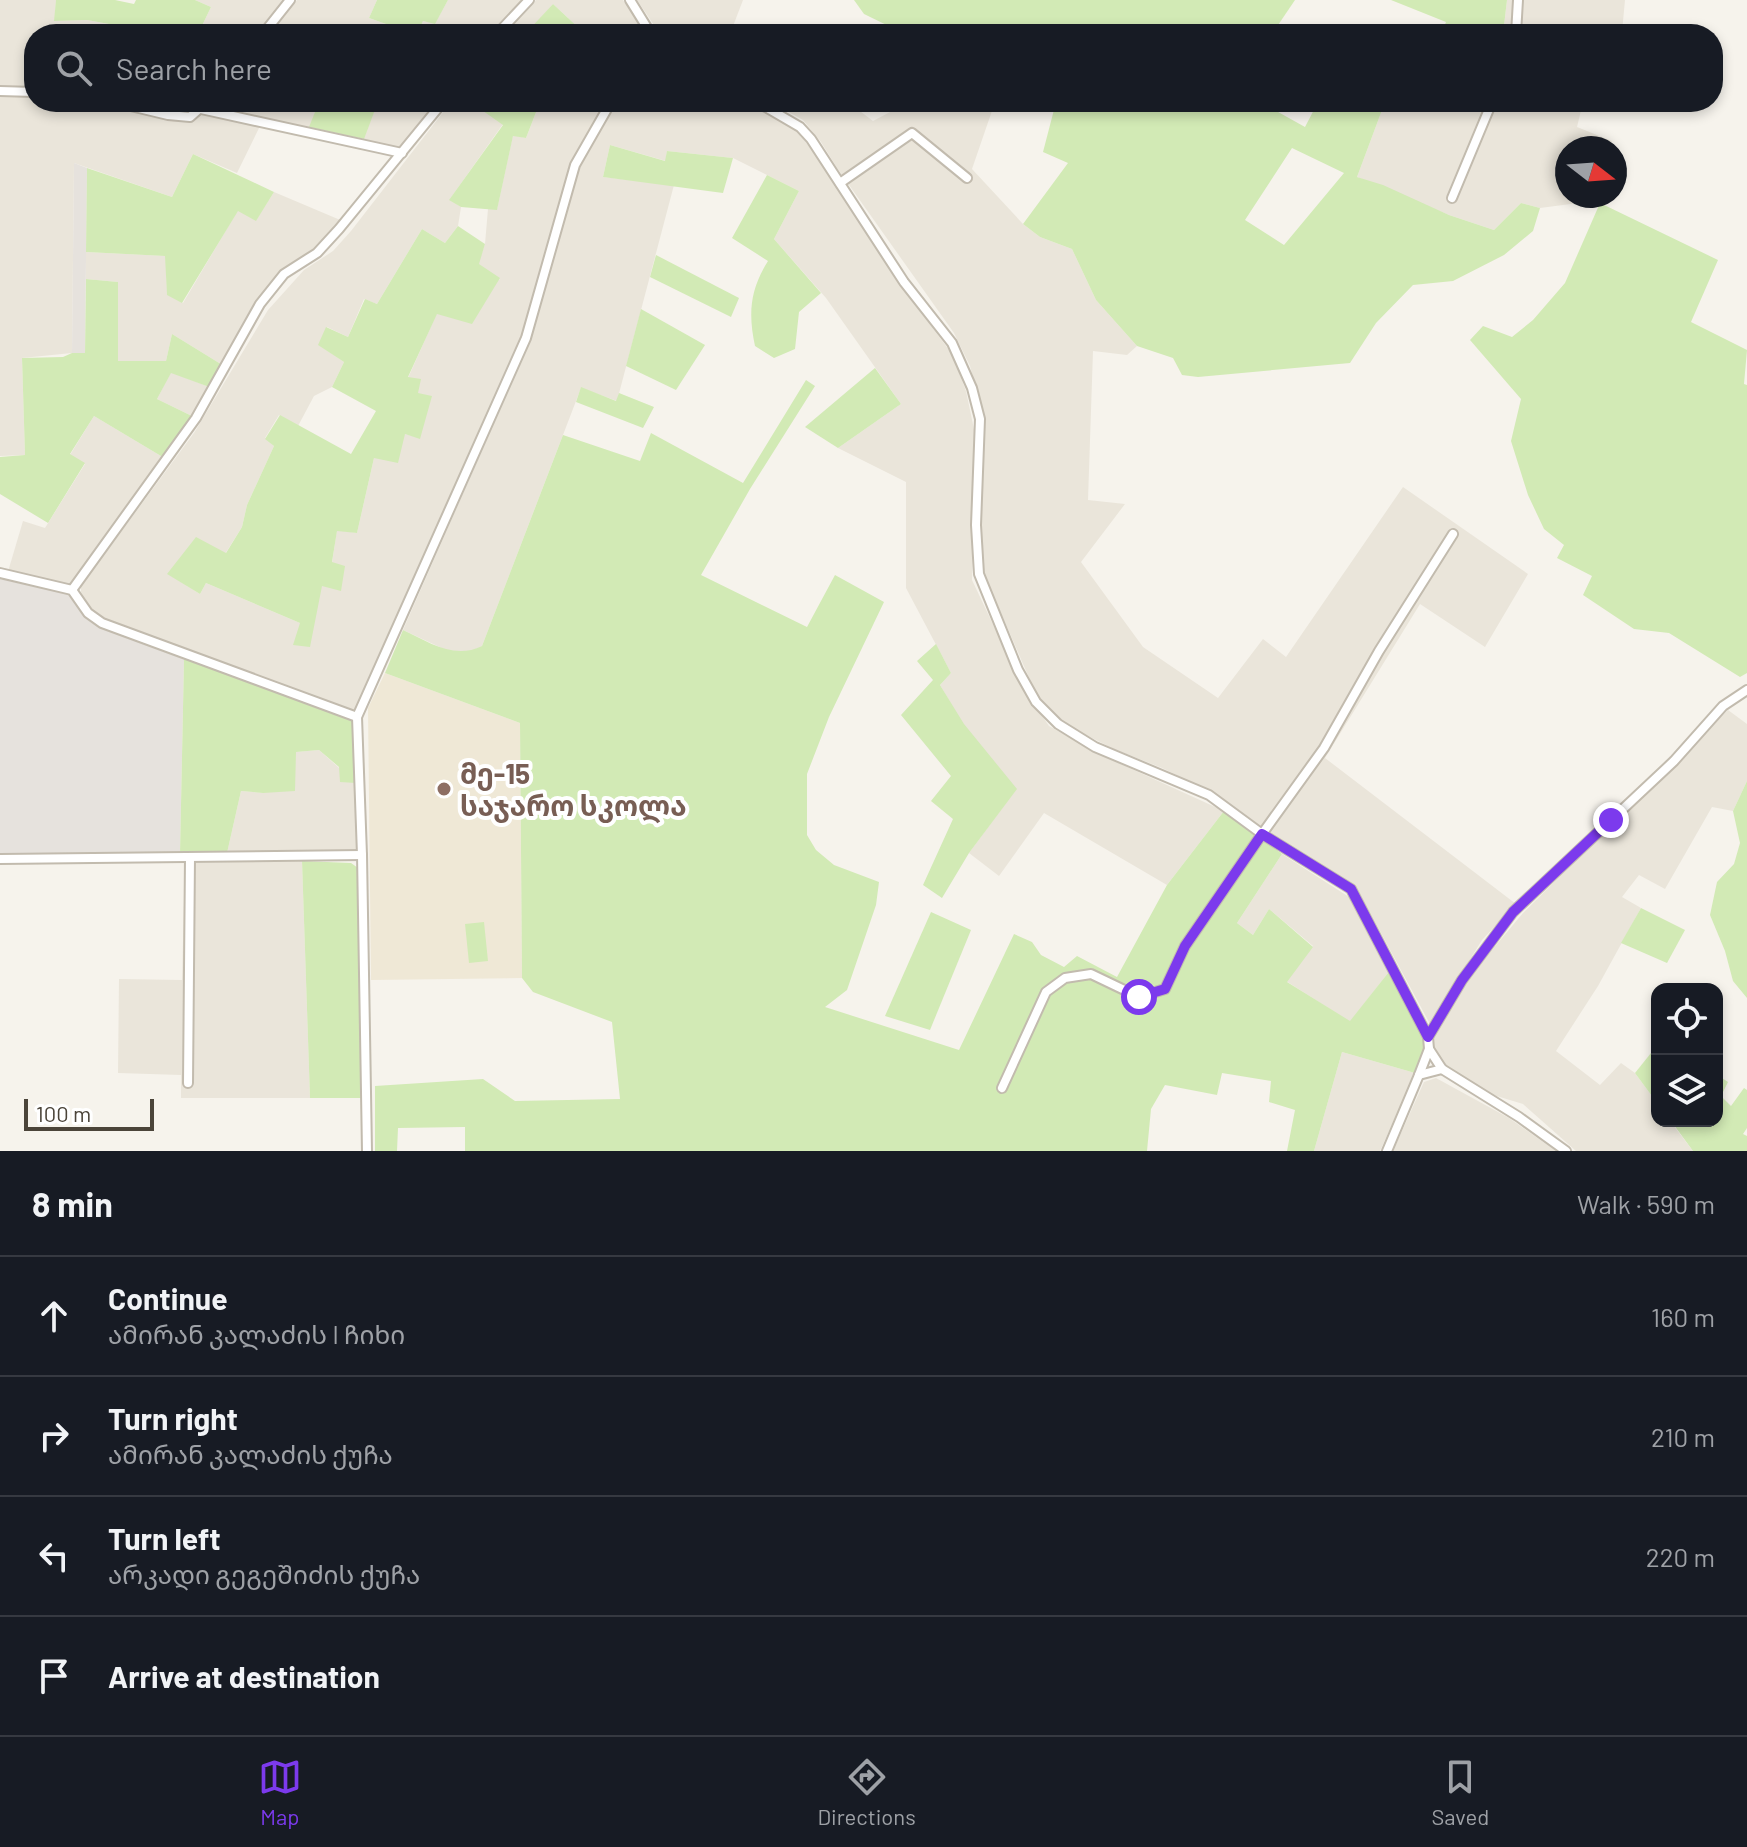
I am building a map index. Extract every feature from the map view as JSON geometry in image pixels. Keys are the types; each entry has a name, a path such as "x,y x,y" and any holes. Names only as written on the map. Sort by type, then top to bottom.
{"street":[{"path":"271,24 290,0"},
{"path":"506,24 529,0"},
{"path":"630,0 645,24"},
{"path":"1517,24 1518,0"},
{"path":"0,91 24,92"},
{"path":"156,112 190,117 196,112"},
{"path":"233,112 402,153"},
{"path":"72,590 196,418 260,304 284,274 325,245 435,112"},
{"path":"367,1151 357,717 526,338 575,165 605,112"},
{"path":"774,112 800,127 904,282 952,343 972,388 980,419 976,525 979,574 1018,670 1036,702 1058,724 1095,747 1209,795 1262,834 1351,889 1428,1037 1429,1049 1387,1151"},
{"path":"1452,198 1488,112"},
{"path":"840,183 912,133 967,178"},
{"path":"1002,1088 1046,992 1065,978 1091,974 1139,997 1165,989 1185,946 1324,748 1379,651 1453,534"},
{"path":"0,573 72,590 88,613 102,623 357,717"},
{"path":"1428,1037 1462,980 1513,912 1674,761 1723,706 1747,690"},
{"path":"0,859 362,855"},
{"path":"188,1083 190,857"},
{"path":"1429,1049 1442,1069 1519,1117 1566,1151"},
{"path":"1419,1075 1442,1069"}],"shaded area":[{"path":"0,0 56,0 55,21 87,20 109,24 24,24 24,87 0,87"},
{"path":"195,0 287,0 268,24 203,24 211,7"},
{"path":"297,0 377,0 369,18 386,24 277,24"},
{"path":"448,0 524,0 502,24 422,24 423,21 435,23"},
{"path":"536,0 623,0 639,24 574,24 553,4 536,24 513,24"},
{"path":"637,0 743,0 734,24 653,24"},
{"path":"1507,0 1625,0 1623,24 1504,24"},
{"path":"0,91 24,92 24,112 165,112 190,117 197,112 215,112 262,122 237,173 193,154 172,197 74,163 72,353 22,358 25,455 0,456"},
{"path":"227,112 315,112 310,127 363,139 374,112 431,112 400,151"},
{"path":"443,112 486,112 503,124 450,199 461,207 458,226 445,243 422,229 377,304 364,299 348,337 327,327 319,345 344,362 332,387 314,396 298,426 279,415 265,438 274,446 247,505 242,527 225,554 196,538 168,574 200,594 206,583 300,623 322,585 340,590 332,563 337,530 357,533 374,458 405,434 420,438 417,393 408,378 437,313 500,279 478,264 485,244 488,209 497,209 513,135 526,138 536,112 599,112 571,165 534,306 517,351 355,712 105,621 89,607 81,592 81,586 194,433 268,310 304,270 333,251"},
{"path":"609,112 768,112 794,128 813,151 897,280 952,354 966,391 975,434 972,580 1024,690 1049,726 1101,755 1224,811 1167,885 1044,813 999,876 969,853 1016,789 963,724 940,685 951,673 906,588 906,482 838,448 901,404 826,298 774,239 799,191 733,158 667,151 666,161 610,145 603,177 674,185 617,401 581,388 482,646 468,653 446,650 403,630 530,341 579,169"},
{"path":"789,112 861,112 873,121 890,112 992,112 972,169 1023,224 1040,237 1072,249 1096,300 1137,346 1127,355 1093,351 1088,500 1125,504 1081,562 1143,647 1218,698 1263,639 1286,657 1403,487 1528,574 1485,647 1420,604 1325,758 1516,904 1482,940 1430,1024 1360,894 1344,878 1260,827 1213,793 1060,722 1037,696 981,567 982,411 970,366 954,333 803,120"},
{"path":"1381,112 1581,112 1577,127 1600,136 1555,136 1555,206 1540,208 1521,203 1494,230 1357,177"},
{"path":"74,163 87,168 85,353 72,353"},
{"path":"274,192 345,222 317,253 284,274 224,366 172,334 166,361 118,361 118,282 86,279 86,252 166,256 167,294 183,303 238,210 256,220"},
{"path":"171,372 212,388 196,418 157,399"},
{"path":"94,416 166,459 72,590 7,575 23,521 45,528 85,464 70,455"},
{"path":"0,579 71,595 86,619 100,628 184,659 180,853 0,853"},
{"name":"მე-15 საჯარო სკოლა","path":"385,673 520,723 522,978 371,980 368,708"},
{"path":"1728,710 1747,724 1747,781 1733,811 1712,807 1665,889 1639,875 1622,897 1641,908 1598,986 1556,1051 1600,1085 1621,1063 1635,1073 1651,1095 1651,1127 1675,1127 1693,1151 1576,1151 1523,1104 1490,1094 1448,1069 1435,1053 1430,1039 1465,982 1523,913"},
{"path":"319,750 356,783 358,848 352,852 227,853 241,791 263,793 295,752"},
{"path":"1282,854 1349,897 1388,973 1350,1022 1286,981 1313,946 1269,909 1253,935 1237,923"},
{"path":"302,861 310,1098 181,1098 181,1075 118,1073 119,979 182,980 185,862"},
{"path":"1342,1052 1415,1073 1380,1151 1314,1151"},
{"path":"1436,1078 1509,1118 1556,1151 1393,1151 1424,1082"}],"green space":[{"path":"56,0 115,0 134,4 136,0 195,0 211,7 203,24 54,21"},
{"path":"377,0 448,0 435,24 423,21 422,24 386,24 369,18"},
{"path":"854,0 1295,0 1279,24 884,24 864,14"},
{"path":"1391,0 1507,0 1504,24 1446,22"},
{"path":"553,4 574,24 534,24"},
{"path":"315,112 374,112 364,139 309,127"},
{"path":"485,112 536,112 526,138 513,136 497,210 461,207 449,200 503,125"},
{"path":"1053,112 1278,112 1305,127 1313,112 1381,112 1357,177 1494,230 1521,203 1540,208 1533,231 1504,255 1453,281 1413,285 1376,323 1350,363 1198,377 1182,375 1173,358 1137,346 1096,300 1072,249 1040,237 1023,224 1068,163 1043,152","holes":["1292,148 1344,173 1284,245 1245,220"]},
{"path":"610,145 665,161 667,151 733,158 723,193 603,177"},
{"path":"193,154 274,192 256,221 238,211 182,303 167,295 165,256 86,252 87,168 172,197"},
{"path":"767,175 799,191 774,239 821,293 799,312 795,349 774,358 755,346 752,323 754,292 768,261 732,238"},
{"path":"1598,208 1610,208 1718,260 1691,322 1747,350 1744,384 1747,385 1747,673 1740,677 1669,633 1634,629 1583,595 1592,576 1557,558 1564,545 1544,529 1528,495 1511,441 1521,399 1470,340 1483,326 1512,337 1533,320 1565,283"},
{"path":"458,226 485,244 479,264 500,278 472,324 437,314 408,377 421,379 418,393 432,396 420,439 405,434 398,463 374,458 357,533 337,531 332,562 345,566 341,591 322,586 310,647 293,645 300,623 206,583 200,594 167,574 196,537 226,553 242,527 247,505 274,446 265,439 280,415 351,454 376,411 332,387 344,362 318,345 326,327 348,337 365,299 377,304 422,229 445,243"},
{"path":"656,255 739,298 731,317 650,277"},
{"path":"86,279 118,282 118,361 166,361 172,334 224,366 212,388 171,373 157,399 196,418 166,459 94,416 70,454 85,463 48,523 0,494 0,457 25,455 22,358 85,353"},
{"path":"641,309 705,345 676,390 626,366"},
{"path":"875,368 901,404 838,448 805,427"},
{"path":"806,380 815,386 750,489 701,575 807,627 835,575 884,602 829,717 807,774 807,835 816,850 834,865 879,882 876,905 847,990 825,1007 959,1050 1014,934 1032,942 1041,955 1064,967 1077,956 1117,977 1167,885 1224,811 1282,854 1237,923 1253,935 1269,909 1313,947 1287,982 1350,1021 1388,973 1417,1022 1425,1044 1415,1073 1342,1052 1314,1151 1287,1151 1295,1110 1269,1102 1271,1081 1222,1073 1217,1095 1165,1085 1151,1109 1147,1151 465,1151 465,1127 398,1128 397,1151 375,1151 375,1086 483,1079 515,1101 620,1099 612,1022 533,992 522,978 520,723 385,673 403,630 452,650 472,650 482,646 563,435 640,461 651,433 743,483"},
{"path":"581,387 616,401 619,393 654,407 643,428 576,402"},
{"path":"936,644 951,673 940,685 964,724 1017,789 969,853 942,898 923,885 953,819 931,801 951,776 901,715 933,680 917,661"},
{"path":"184,659 353,719 356,783 340,782 339,767 319,750 296,752 295,791 241,791 227,853 180,853"},
{"path":"1747,781 1747,998 1733,981 1710,915 1717,882 1734,864 1740,843 1733,811"},
{"path":"302,861 351,863 358,868 361,1098 310,1098"},
{"path":"1641,908 1685,930 1667,963 1621,943"},
{"path":"931,912 971,930 930,1030 885,1016"},
{"path":"484,922 488,961 469,963 465,924"},
{"path":"1651,1053 1651,1095 1635,1073"},
{"path":"1744,1088 1747,1090 1747,1128 1743,1134 1747,1136 1747,1151 1693,1151 1675,1127 1723,1127 1723,1098 1731,1106"}],"place":[{"name":"მე-15 საჯარო სკოლა","path":"444,789"}],"route":[{"path":"1139,997 1165,989 1185,946 1262,834 1351,889 1428,1037 1462,980 1513,912 1611,820"}]}
